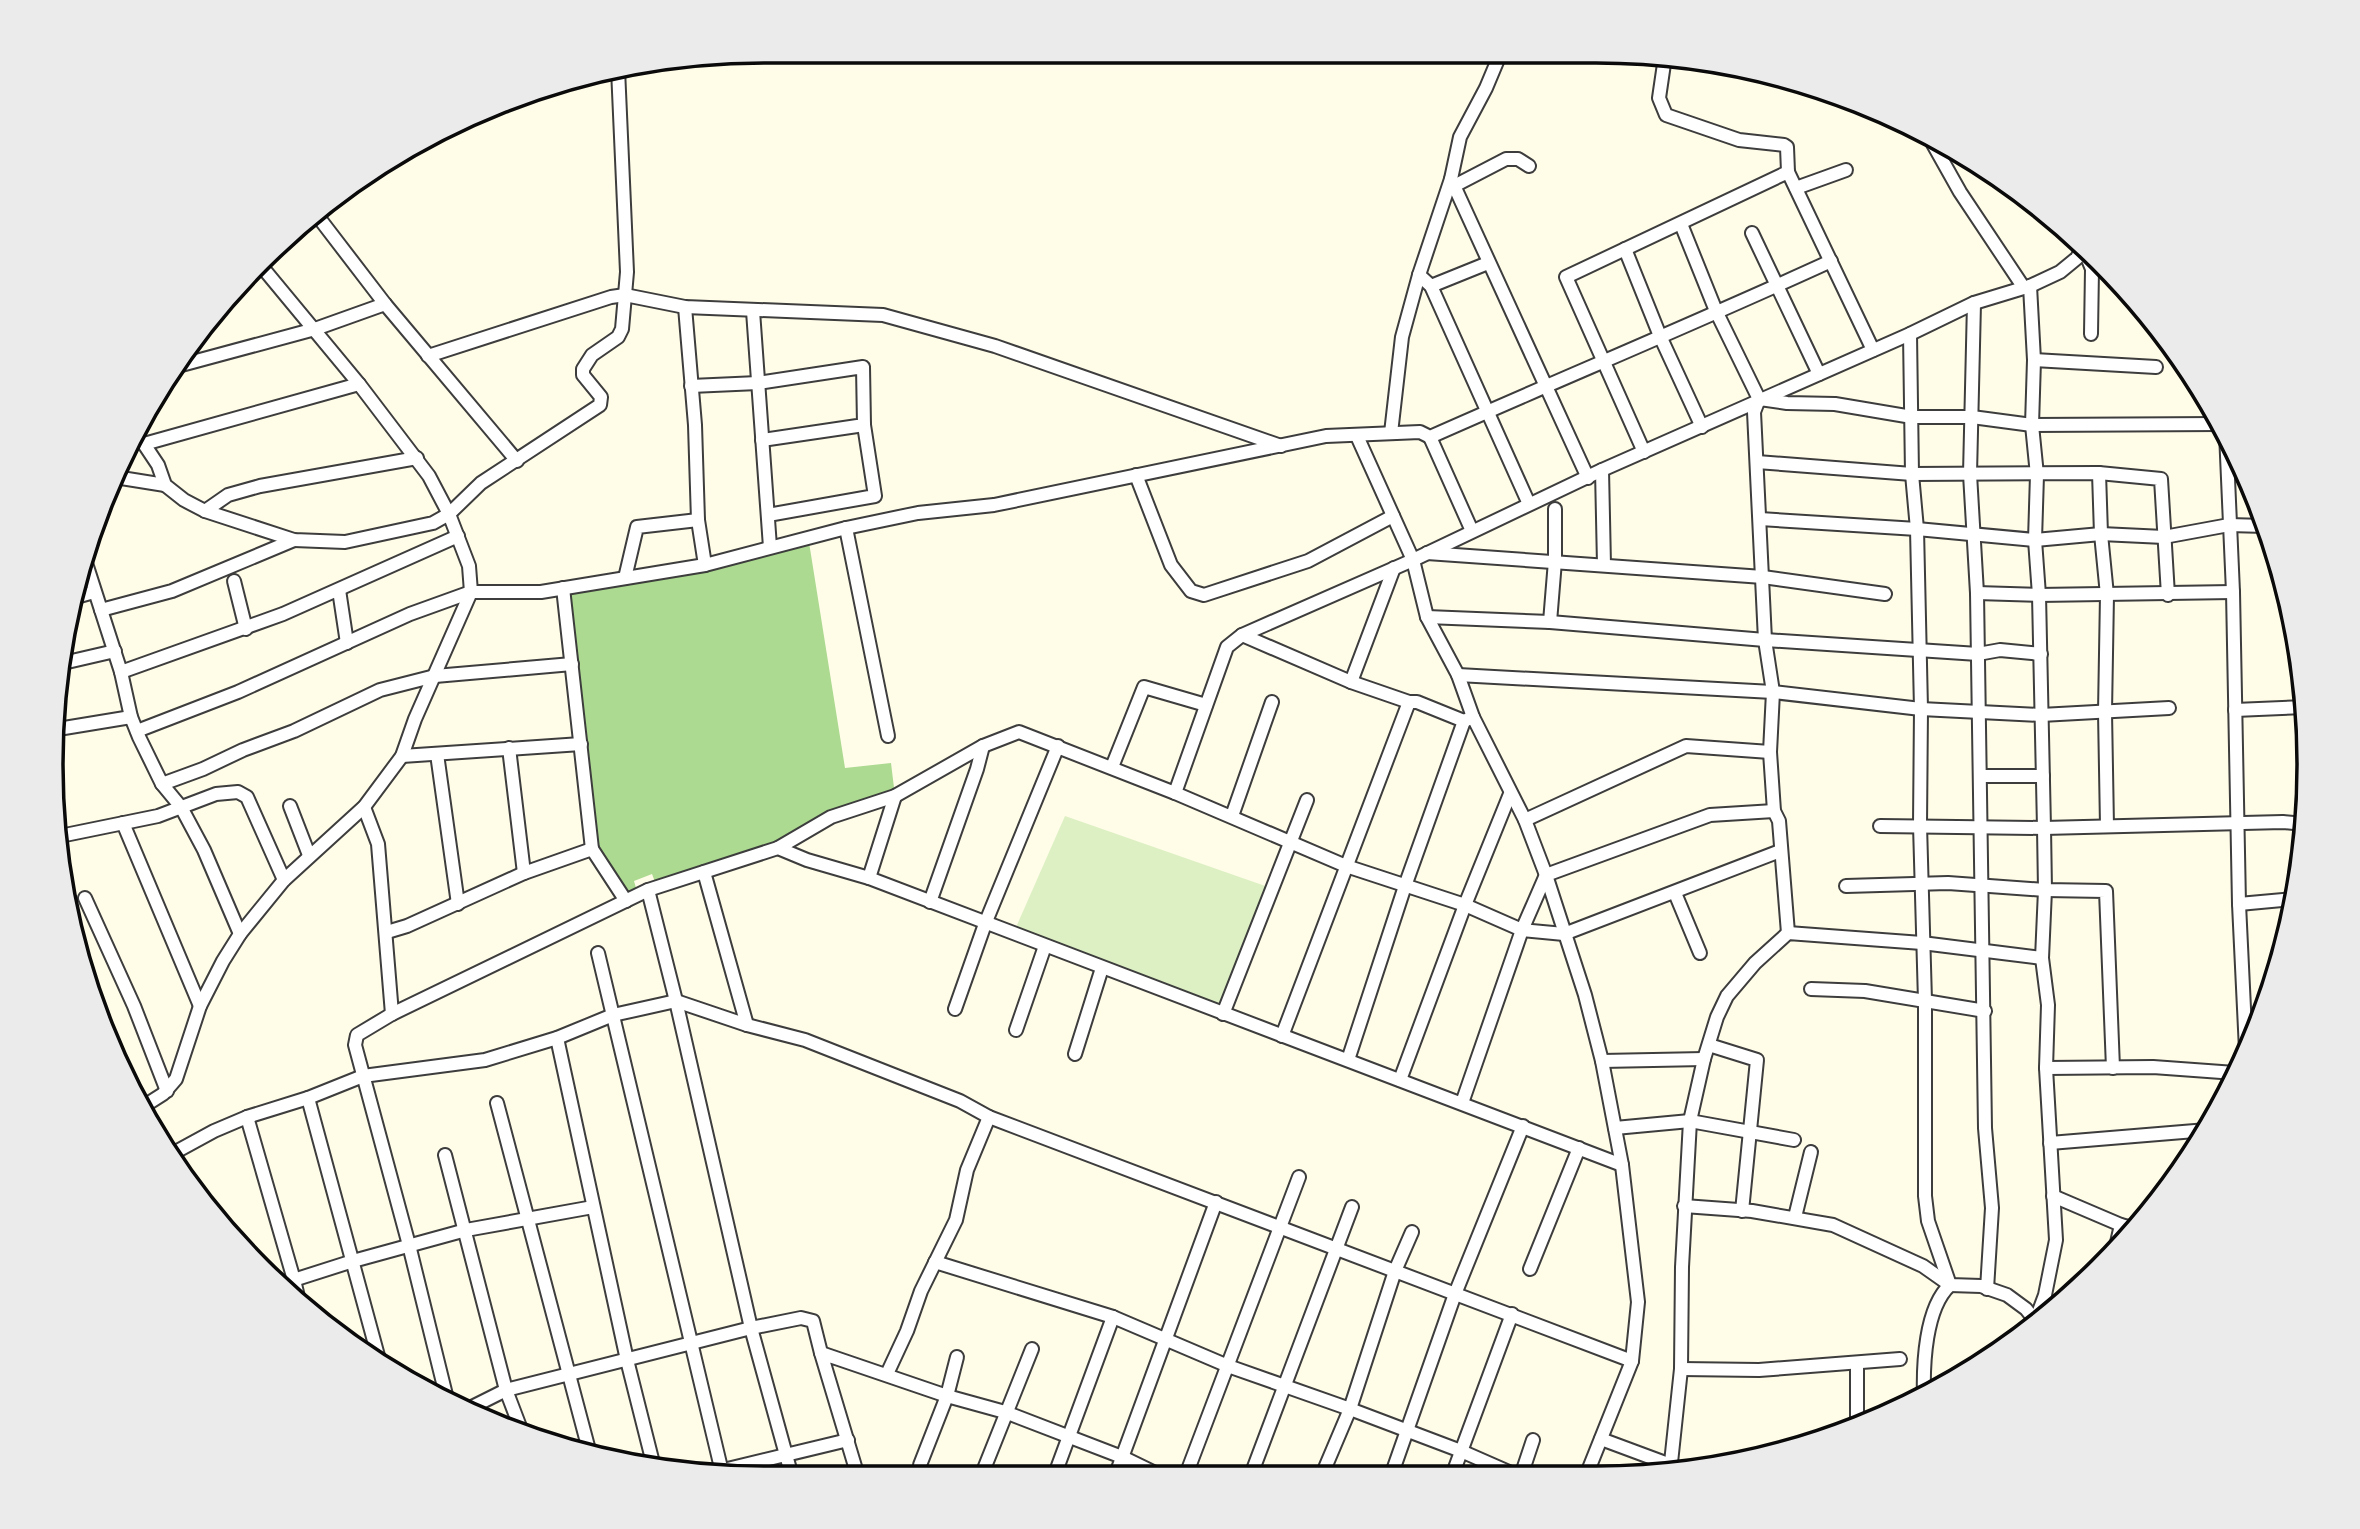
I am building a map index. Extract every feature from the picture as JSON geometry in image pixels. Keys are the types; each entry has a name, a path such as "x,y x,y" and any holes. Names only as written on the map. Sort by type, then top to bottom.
{"street":[{"path":"1391,433 1402,337 1419,275 1452,183 1460,136 1496,63"},
{"path":"1664,67 1659,98 1666,115 1739,139 1787,147 1788,172 1873,350"},
{"path":"124,478 165,485 184,500 205,511 294,540 345,542 433,523 449,514 481,483 600,405 601,397 583,375 583,369 592,355 618,337 622,329 627,272 618,78"},
{"path":"1938,153 1960,192 2027,287 2034,360 2032,425 2037,475 2035,540 2045,828 2042,958 2048,1005 2046,1068 2056,1240 2042,1306"},
{"path":"1452,183 1506,159 1518,159 1529,166"},
{"path":"1796,188 1846,170"},
{"path":"1644,452 1566,277 1788,172"},
{"path":"1452,183 1588,478"},
{"path":"321,221 385,304 517,461"},
{"path":"1681,224 1716,311 1759,399 1754,412 1765,640 1773,692 1770,752 1774,811 1779,821 1787,933"},
{"path":"1752,233 1819,374"},
{"path":"1625,249 1660,336 1702,427"},
{"path":"1175,793 1227,648 1242,635 1413,560 1602,470 1974,303 2027,287 2060,272 2078,255"},
{"path":"1430,437 1831,261"},
{"path":"1431,286 1488,263"},
{"path":"2091,267 2091,334"},
{"path":"150,1102 167,1091 179,1072 200,1006 240,934 284,880 364,807 402,756 415,719 471,592 469,566 458,536 449,514 417,458 266,270"},
{"path":"1419,275 1431,286 1530,504"},
{"path":"428,356 611,297 625,295 685,307 883,315 995,346 1284,447"},
{"path":"1974,303 1970,474 1979,654 1985,1128 1992,1208 1987,1289"},
{"path":"190,363 315,329 385,304"},
{"path":"685,307 695,425 698,520 705,565"},
{"path":"753,311 770,547"},
{"path":"1910,334 1912,474 1917,530 1920,649 1925,1196 1928,1221 1950,1285"},
{"path":"2034,360 2156,367"},
{"path":"691,386 758,383 863,367 864,425 875,496 768,515"},
{"path":"144,438 359,384"},
{"path":"1759,399 1787,403 1835,404 1912,417 1972,417 2032,425 2209,424"},
{"path":"762,440 864,425"},
{"path":"137,731 238,692 410,614 471,592 541,592 705,565 846,528 918,513 994,505 1237,454 1284,447 1326,436 1420,432 1430,437 1472,531"},
{"path":"1357,436 1413,560 1427,617 1458,675 1468,719 1525,820 1585,995 1602,1061 1622,1165 1638,1302 1632,1361 1590,1466"},
{"path":"141,442 158,465 165,485"},
{"path":"205,511 228,495 260,486 417,458"},
{"path":"2227,458 2245,1030"},
{"path":"1756,462 1912,474 2099,473 2161,479 2168,595"},
{"path":"1602,470 1604,565"},
{"path":"2099,473 2107,594 2107,826"},
{"path":"1136,475 1171,565 1191,591 1205,595 1308,561 1393,516"},
{"path":"1550,622 1555,561 1555,509"},
{"path":"1760,519 2035,540 2101,534 2164,537 2229,525 2255,526"},
{"path":"625,578 637,527 698,520"},
{"path":"846,528 888,736"},
{"path":"121,672 246,629 458,536"},
{"path":"101,610 172,591 294,540"},
{"path":"1427,553 1763,577 1885,594"},
{"path":"1350,682 1394,568"},
{"path":"89,575 115,651 131,717 162,784 181,807 204,850 240,934"},
{"path":"234,581 246,629"},
{"path":"563,588 592,849 626,901"},
{"path":"339,590 347,643"},
{"path":"84,595 94,592"},
{"path":"1977,593 2168,595 2233,592"},
{"path":"1427,617 1550,622 1979,654 2000,650 2041,654"},
{"path":"1242,635 1350,682 1468,719"},
{"path":"71,661 115,651"},
{"path":"162,784 294,731 380,690 435,676 572,664"},
{"path":"1458,675 1773,692 1921,709 2041,715 2169,708"},
{"path":"1112,767 1144,687 1206,705"},
{"path":"1233,816 1272,702"},
{"path":"1282,1035 1409,702"},
{"path":"2235,710 2294,708"},
{"path":"65,728 131,717"},
{"path":"1348,1060 1405,886 1468,719"},
{"path":"444,1389 354,1040 361,1031 648,890 778,848 831,817 895,796 983,746 1019,732 1233,816 1346,866 1465,905 1522,930 1564,934 1780,851"},
{"path":"402,756 581,744"},
{"path":"930,902 983,746"},
{"path":"955,1009 985,923 1058,746"},
{"path":"1525,820 1686,746 1770,752"},
{"path":"509,748 524,873"},
{"path":"436,754 458,904"},
{"path":"1980,776 2043,776"},
{"path":"67,835 159,816 216,794 238,792 247,797 284,880"},
{"path":"1400,1080 1465,905 1510,794"},
{"path":"870,878 895,796"},
{"path":"1223,1014 1307,800"},
{"path":"290,806 309,855"},
{"path":"364,807 378,844 392,1014"},
{"path":"1462,1103 1522,930 1546,875 1710,815 1774,811"},
{"path":"123,823 200,1006"},
{"path":"1880,826 2045,828 2294,824"},
{"path":"778,848 807,860 870,878 1622,1165"},
{"path":"387,932 458,904 524,873 592,849"},
{"path":"704,872 747,1025"},
{"path":"1846,886 1922,883 2106,891 2113,1068"},
{"path":"648,890 751,1328 789,1466"},
{"path":"1675,893 1700,953"},
{"path":"85,898 134,1006 167,1091"},
{"path":"2239,904 2284,900"},
{"path":"1671,1461 1681,1369 1684,1206 1690,1121 1717,1017 1734,986 1787,933 1922,943 2042,958"},
{"path":"1016,1030 1045,946"},
{"path":"598,953 717,1464"},
{"path":"1075,1054 1102,968"},
{"path":"1811,989 1865,990 1985,1011"},
{"path":"179,1150 247,1117 308,1098 363,1076 485,1060 557,1038 613,1015 676,1001 747,1025 805,1040 960,1101 989,1117 1632,1361"},
{"path":"557,1038 627,1360 651,1457"},
{"path":"1709,1045 1757,1060 1742,1211"},
{"path":"1602,1061 1704,1059"},
{"path":"2046,1068 2153,1067 2226,1072"},
{"path":"308,1098 376,1349"},
{"path":"497,1102 587,1443"},
{"path":"247,1117 295,1286"},
{"path":"887,1374 956,1220 967,1170 989,1117"},
{"path":"1615,1128 1690,1121 1794,1140"},
{"path":"1395,1466 1455,1294 1523,1126"},
{"path":"2050,1143 2193,1131"},
{"path":"1530,1269 1580,1148"},
{"path":"1795,1217 1811,1152"},
{"path":"445,1155 506,1390 518,1421"},
{"path":"1189,1466 1298,1177"},
{"path":"2053,1196 2124,1226"},
{"path":"1119,1466 1216,1202"},
{"path":"1684,1206 1795,1217 1833,1225 1923,1266 1950,1285 1987,1289 2007,1295 2030,1315"},
{"path":"290,1281 466,1230 593,1207"},
{"path":"1254,1466 1352,1207"},
{"path":"2120,1231 2121,1225"},
{"path":"1326,1466 1350,1409 1395,1271 1412,1231"},
{"path":"935,1262 1113,1317 1228,1366 1284,1384 1496,1466"},
{"path":"1925,1384 1928,1338 1934,1308 1950,1285"},
{"path":"1456,1466 1512,1314"},
{"path":"1058,1466 1113,1317"},
{"path":"477,1404 506,1390 751,1328 801,1318 813,1321 855,1466"},
{"path":"985,1466 1032,1349"},
{"path":"821,1353 947,1396 1005,1412 1140,1466"},
{"path":"920,1465 947,1396 957,1357"},
{"path":"1681,1369 1759,1370 1900,1359"},
{"path":"1857,1363 1857,1416"},
{"path":"1601,1439 1656,1463"},
{"path":"746,1465 848,1440"},
{"path":"1524,1466 1533,1440"}],"green space":[{"path":"808,536 845,768 891,763 895,796 865,804 778,848 657,887 652,874 634,881 638,895 626,901 592,849 563,588 689,568"},
{"path":"1065,816 1271,888 1223,1014 1013,934"}]}
